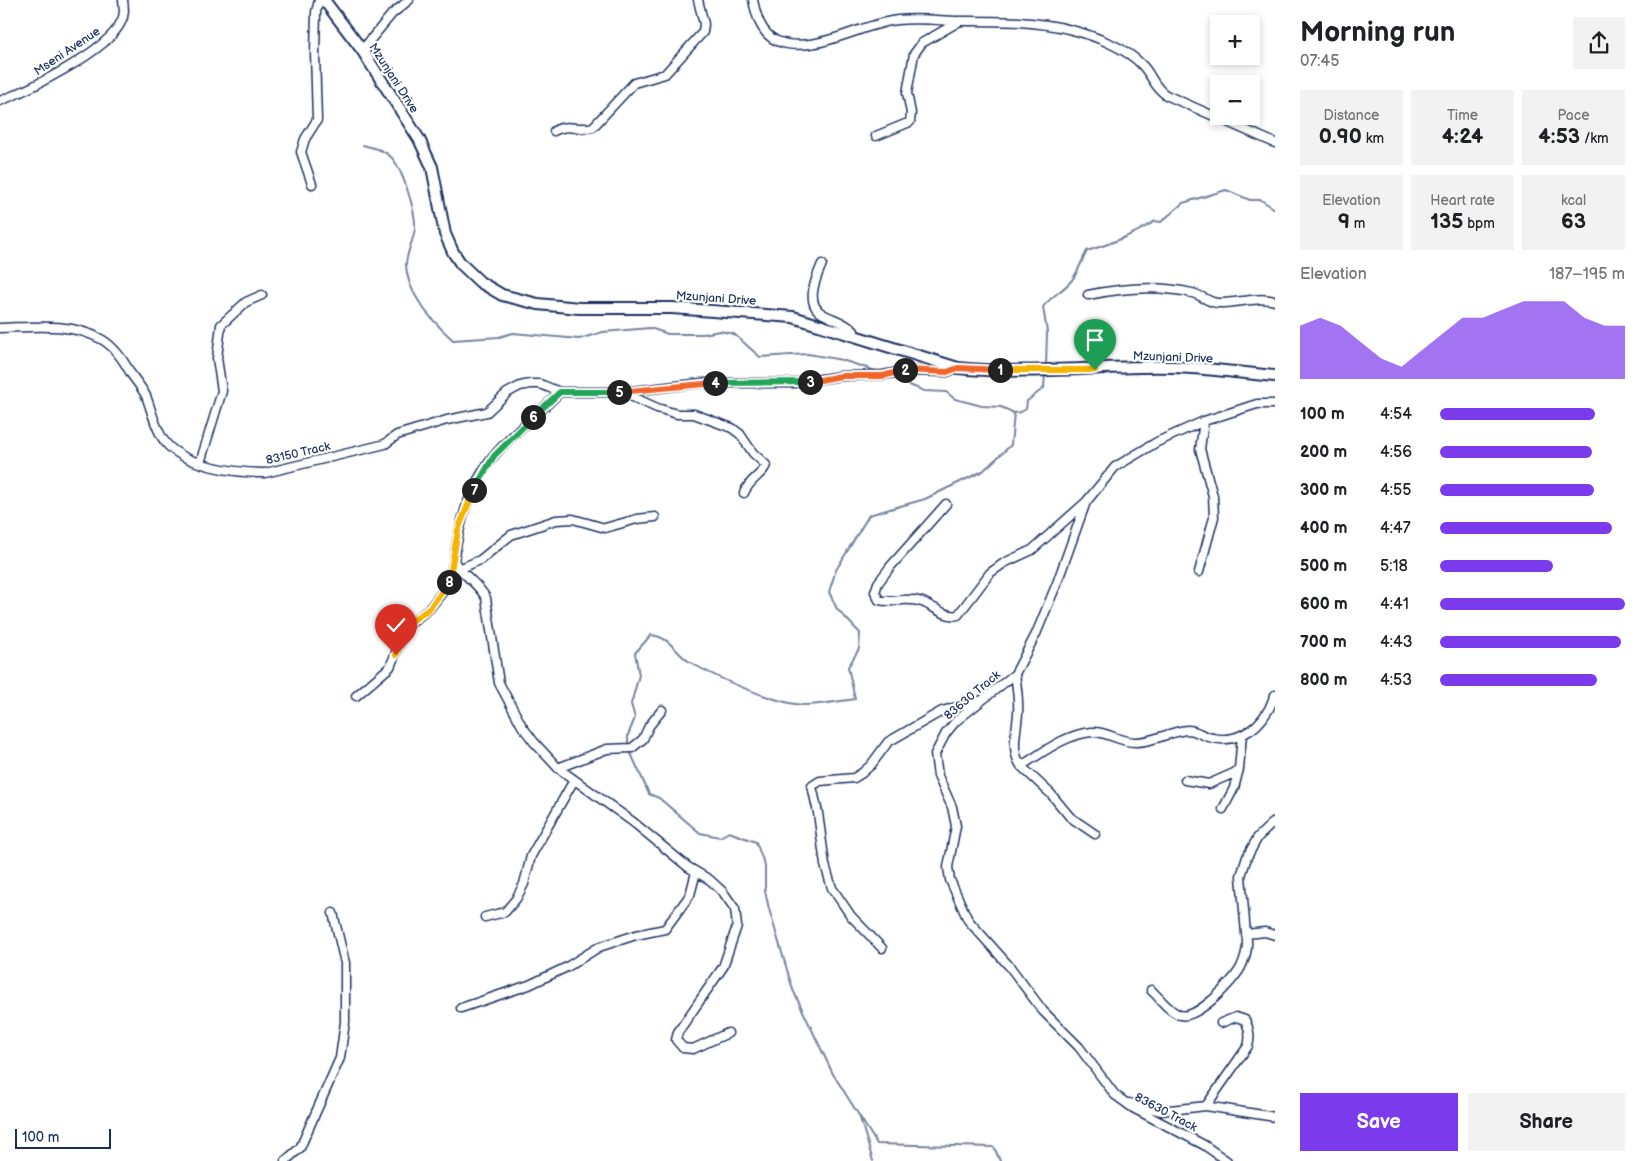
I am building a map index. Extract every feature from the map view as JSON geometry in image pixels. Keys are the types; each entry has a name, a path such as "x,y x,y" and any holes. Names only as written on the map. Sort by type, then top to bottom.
{"main road":[{"name":"Mzunjani Drive","path":"324,0 362,50 419,139 429,160 436,183 445,234 460,264 480,282 502,296 538,304 579,308 672,308 785,316 958,368 1054,371 1174,367 1275,376"}],"street":[{"name":"Mseni Avenue","path":"0,101 38,85 103,42 121,22 124,10 123,0"},
{"path":"312,184 302,152 305,139 317,120 315,53 316,12 319,0"},
{"path":"362,50 392,14 410,0"},
{"path":"554,132 566,127 584,129 593,127 634,83 665,74 702,34 704,24 698,0"},
{"path":"753,0 760,24 765,33 776,41 794,44 836,38 874,24 900,20 1021,22 1072,30 1087,35 1134,58 1145,68 1155,87 1166,95 1275,143"},
{"path":"876,136 910,122 912,113 908,94 914,54 922,43 960,21"},
{"path":"822,264 813,289 816,307 823,314 848,324 854,331 853,336"},
{"path":"1088,295 1121,289 1149,288 1193,293 1216,302 1262,299 1275,301"},
{"path":"200,463 222,391 217,358 221,325 246,302 262,295"},
{"name":"83150 Track","path":"0,328 50,326 71,329 100,339 122,359 141,389 166,443 200,463 231,470 265,473 385,444 397,435 448,420 480,415 496,406 508,393 520,386 540,384 560,392 623,392 702,383 795,383 841,376 886,374 904,370 947,372 958,368"},
{"path":"356,696 390,667 410,622 429,609 448,585 454,561 458,530 465,509 482,472 494,456 560,392"},
{"path":"623,392 657,408 677,414 694,414 715,421 740,434 753,453 766,465 764,471 749,482 744,493"},
{"name":"83630 Track","path":"1227,1161 1204,1145 1122,1101 1079,1047 1043,1011 1010,967 978,932 961,907 950,880 948,867 956,826 952,807 938,776 935,754 946,733 982,699 1015,674 1036,634 1057,583 1086,502 1107,476 1125,460 1157,442 1204,421 1257,404 1275,404"},
{"path":"1199,572 1214,517 1213,496 1200,449 1204,421"},
{"path":"946,504 883,576 875,592 880,600 915,600 950,616 958,615 990,573 1004,562 1032,550 1086,502"},
{"path":"459,569 480,560 511,535 556,520 573,519 605,528 638,519 655,517"},
{"path":"454,561 486,598 497,672 504,693 534,742 558,768 622,813 696,872 710,880 723,892 735,909 738,922 723,967 678,1032 676,1040 683,1048 692,1049 728,1032"},
{"path":"1015,674 1018,700 1014,743 1016,759 1051,794 1070,817 1095,834"},
{"path":"1021,766 1059,743 1087,733 1104,733 1122,741 1134,743 1147,742 1189,730 1222,740 1242,735 1250,732 1267,712 1275,695"},
{"path":"882,948 851,916 832,888 824,865 818,812 812,786 820,781 854,778 871,765 888,742 942,711 982,699"},
{"path":"558,768 607,749 628,749 643,739 649,726 662,710"},
{"path":"1223,809 1234,788 1239,769 1242,735"},
{"path":"1185,780 1202,784 1214,784 1239,769"},
{"path":"486,917 505,912 516,899 524,884 531,856 574,780"},
{"path":"1151,990 1180,1015 1188,1016 1210,1002 1238,972 1247,950 1240,876 1247,857 1258,837 1275,821"},
{"path":"460,1008 529,985 567,967 600,947 636,935 665,929 690,895 696,872"},
{"path":"285,1161 300,1148 340,1058 344,1022 345,963 333,913"},
{"path":"1246,934 1265,932 1275,935"},
{"path":"1206,1106 1248,1046 1250,1040 1245,1020 1236,1017 1222,1023"},
{"path":"1122,1101 1166,1112 1206,1106 1275,1117"}],"waterway":[{"path":"363,145 388,154 400,170 411,201 415,221 414,233 406,260 407,276 422,307 453,340 499,337 513,333 579,339 603,332 650,328 668,334 703,334 720,331 734,334 760,357 808,354 842,360 879,372"},
{"path":"1046,367 1047,332 1043,307 1072,280 1087,251 1122,238 1155,221 1161,222 1183,203 1226,190 1250,200 1261,200 1275,209"},
{"path":"890,377 924,391 946,392 955,399 982,406 1001,407 1014,413 1026,409 1027,401 1044,388 1045,374"},
{"path":"628,745 628,735 635,718 631,704 639,675 635,653 651,635 658,636 668,642 690,662 701,668 747,689 779,700 805,705 855,699 848,667 859,649 860,633 837,609 829,592 836,570 869,515 925,499 983,471 1011,445 1014,413"},
{"path":"629,749 649,794 659,798 700,833 720,837 729,832 756,842 765,866 765,891 769,909 793,990 833,1074 877,1144 994,1147 1000,1161"},
{"path":"860,1118 873,1161"}],"route":[{"path":"396,655 407,626 429,609 448,585 453,569 458,530 465,509 482,472 494,456 521,428 560,392 623,392 702,383 814,382 841,376 883,376 904,370 947,372 958,368 985,370 1095,370"}]}
